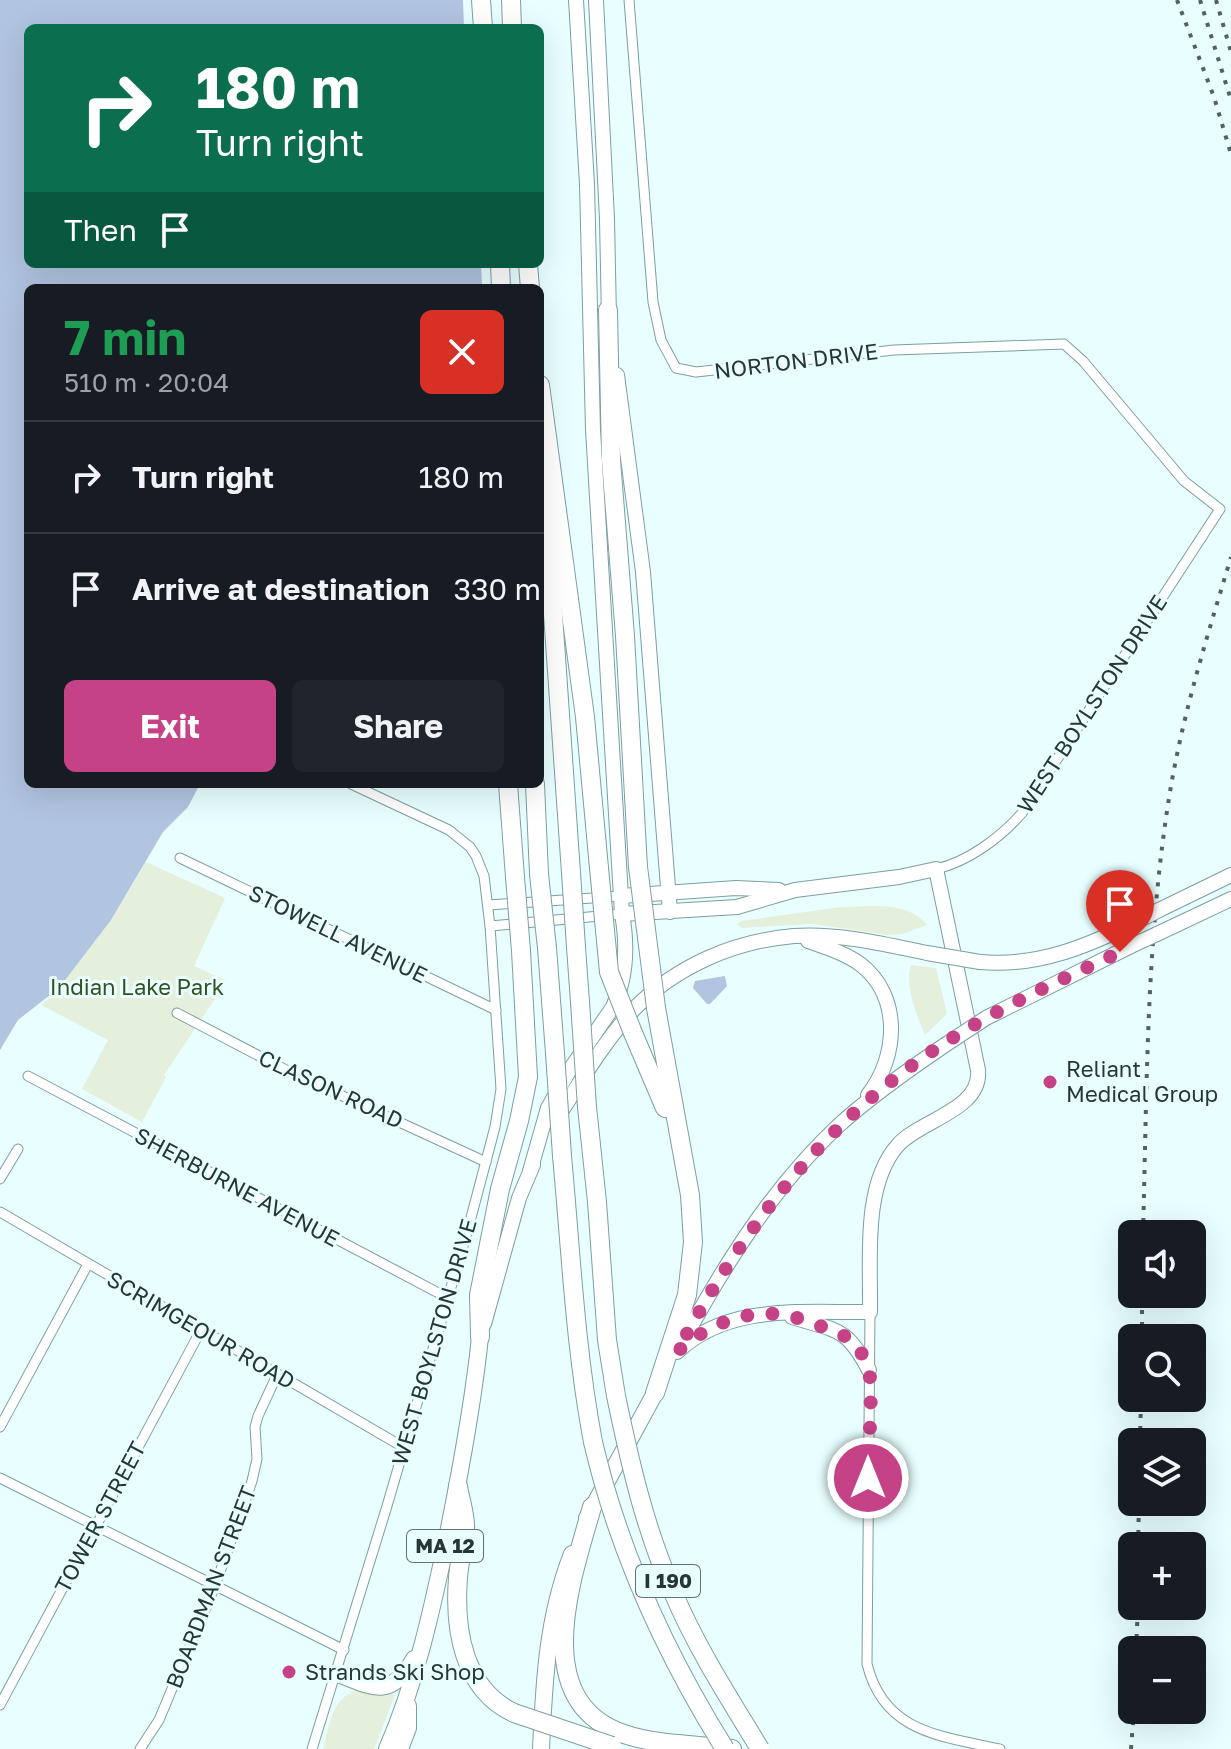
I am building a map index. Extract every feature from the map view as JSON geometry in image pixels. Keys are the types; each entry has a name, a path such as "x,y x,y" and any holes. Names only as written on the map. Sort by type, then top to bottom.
{"highway":[{"path":"481,0 483,24"},
{"path":"511,0 512,24"},
{"path":"608,310 611,460 638,867 656,1008 690,1195 693,1242 687,1295 655,1393"},
{"path":"544,415 585,717 609,972 660,1090 690,1195"},
{"name":"I 190","path":"544,485 587,1107 607,1340 616,1396 631,1466 673,1593 698,1644 760,1749"},
{"path":"480,1337 479,1295 500,1189 528,1077 508,788"},
{"name":"I 190","path":"535,788 539,874 576,1328 581,1380 593,1442 616,1529 637,1585 680,1675 725,1749"},
{"path":"458,1486 465,1526 458,1579 459,1635 469,1664 484,1691 495,1703 514,1713 616,1748"},
{"path":"592,1507 565,1629 564,1664 574,1695 594,1719 621,1733 732,1749"}],"main road":[{"path":"530,1171 548,1108 619,995 627,958 593,430 588,199 576,0"},
{"path":"596,0 607,219 608,310 643,572 670,912"},
{"path":"677,1352 701,1333 748,1316 870,1312 873,1200 881,1171 898,1145 908,1136 968,1101 979,1079 936,869"},
{"name":"WEST BOYLSTON DRIVE","path":"621,896 736,888 795,890 899,877 936,869"},
{"name":"MA 12","path":"387,1749 408,1696 426,1636 458,1486 475,1389 480,1337 530,1171 557,1118 608,1041 651,993 705,958 793,936 835,937 980,962 1010,963 1059,955 1098,941 1231,875"},
{"name":"WEST BOYLSTON DRIVE","path":"622,914 737,907 795,890"},
{"path":"543,1747 546,1656 556,1602 592,1507 716,1283 768,1205 838,1127 902,1073 986,1018 1231,899"},
{"path":"793,936 836,951 862,966 876,981 887,1001 891,1028 888,1056 879,1079 856,1112"},
{"path":"780,1314 836,1329 856,1344 869,1370"},
{"path":"336,1673 378,1688 390,1686 406,1673 426,1636"},
{"path":"400,1749 408,1728 408,1696"}],"street":[{"name":"NORTON DRIVE","path":"629,0 653,302 661,340 676,368 696,372 894,350 1064,344 1083,361 1184,481 1220,509"},
{"name":"WEST BOYLSTON DRIVE","path":"936,869 947,867 986,845 1022,813 1220,509"},
{"path":"359,788 455,833 476,856 484,876 488,905"},
{"name":"STOWELL AVENUE","path":"180,858 496,1010"},
{"name":"WEST BOYLSTON DRIVE","path":"312,1749 344,1650 486,1162 501,1089 488,905 621,896"},
{"name":"WEST BOYLSTON DRIVE","path":"490,926 622,914"},
{"name":"CLASON ROAD","path":"177,1013 286,1070 486,1162"},
{"name":"SHERBURNE AVENUE","path":"28,1076 446,1297"},
{"path":"0,1179 18,1149"},
{"name":"SCRIMGEOUR ROAD","path":"0,1212 403,1447"},
{"path":"0,1427 88,1264"},
{"path":"870,1312 867,1664 872,1687 883,1703 903,1721 932,1734 1000,1749"},
{"name":"TOWER STREET","path":"0,1705 201,1330"},
{"name":"BOARDMAN STREET","path":"140,1749 159,1720 215,1586 252,1481 257,1459 255,1427 258,1416 277,1375"},
{"path":"0,1478 344,1650"}],"green space":[{"name":"Indian Lake Park","path":"146,862 225,898 194,966 227,981 164,1075 166,1077 142,1122 82,1089 108,1040 41,1005 54,994 111,920"},
{"path":"841,907 898,908 919,917 927,925 902,934 887,935 813,924 742,928 737,924 741,921"},
{"path":"911,965 936,968 947,1014 925,1035 910,991"},
{"path":"358,1689 395,1695 374,1749 323,1749 337,1706"}],"water":[{"path":"0,0 463,0 464,24 24,24 24,268 481,268 482,284 24,284 24,788 198,788 188,807 163,832 111,920 59,988 18,1020 0,1050"},
{"path":"725,976 727,986 710,1004 693,988 695,981"}],"railway":[{"path":"1177,0 1214,97 1231,154"},
{"path":"1200,0 1231,100"},
{"path":"1216,0 1231,52"},
{"path":"1143,1220 1149,1016 1161,852 1181,737 1231,557"},
{"path":"1142,1308 1142,1324"},
{"path":"1140,1428 1141,1412"},
{"path":"1138,1532 1139,1516"},
{"path":"1137,1620 1137,1636"},
{"path":"1131,1749 1133,1724"}],"place":[{"name":"Reliant Medical Group","path":"1050,1082"},
{"name":"Strands Ski Shop","path":"289,1672"}],"route":[{"path":"868,1478 869,1370 856,1344 836,1329 780,1314 748,1316 707,1330 677,1352 752,1227 803,1163 838,1127 902,1073 986,1018 1120,952"}]}
